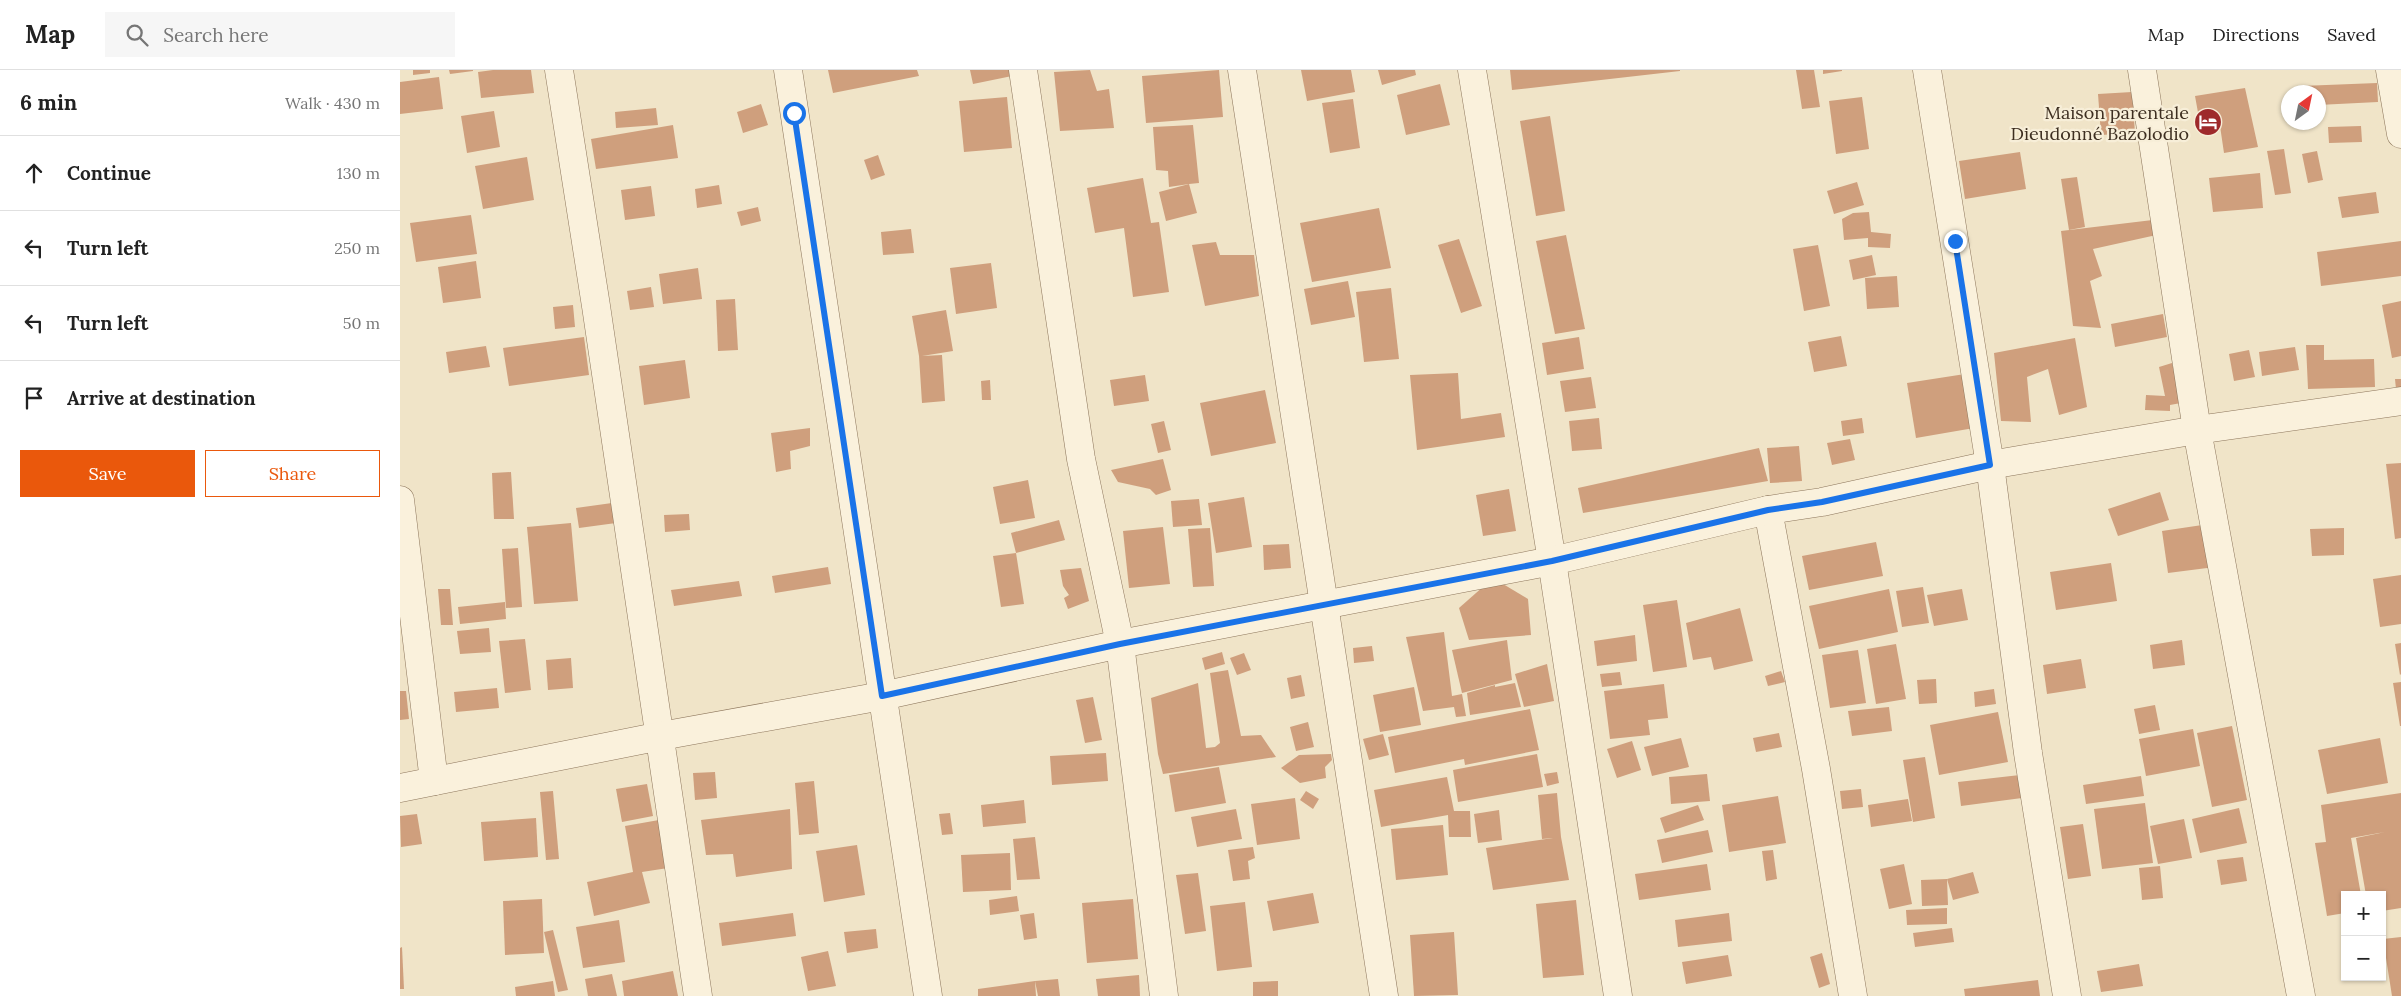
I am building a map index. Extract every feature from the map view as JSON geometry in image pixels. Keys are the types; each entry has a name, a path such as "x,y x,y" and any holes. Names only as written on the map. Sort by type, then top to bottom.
{"street":[{"path":"559,70 661,736 698,996"},
{"path":"788,70 928,996"},
{"path":"1023,70 1080,459 1120,644 1164,996"},
{"path":"1242,70 1384,996"},
{"path":"1472,70 1552,561 1618,996"},
{"path":"1927,70 1990,465 2028,753 2066,996"},
{"path":"2142,70 2198,430 2301,996"},
{"path":"2390,70 2401,134"},
{"path":"400,788 661,736 882,696 1120,644 1552,561 1768,510 1822,502 1990,465 2198,430 2401,401"},
{"path":"400,500 434,781"},
{"path":"1768,510 1816,769 1852,996"}],"building":[{"path":"413,70 430,70 430,73 413,75"},
{"path":"449,70 473,70 473,71 450,74"},
{"path":"531,70 534,93 481,98 478,72"},
{"path":"828,70 917,70 919,76 833,93"},
{"path":"970,70 1011,70 1012,76 973,84"},
{"path":"1090,70 1097,91 1109,89 1114,128 1060,131 1054,72"},
{"path":"1219,70 1223,117 1146,123 1142,76"},
{"path":"1301,70 1351,70 1355,92 1307,101"},
{"path":"1378,70 1415,70 1416,75 1382,85"},
{"path":"1510,70 1680,70 1680,71 1512,90"},
{"path":"1796,70 1814,70 1820,107 1802,109"},
{"path":"1823,70 1842,70 1842,71 1823,74"},
{"path":"439,77 443,109 400,114 400,82"},
{"path":"2377,83 2378,102 2326,105 2326,85"},
{"path":"1440,84 1450,125 1406,135 1397,95"},
{"path":"2245,88 2258,147 2224,153 2220,126 2201,129 2195,96"},
{"path":"2132,92 2135,133 2101,135 2098,94"},
{"path":"1007,97 1012,148 964,152 959,101"},
{"path":"1862,97 1869,149 1836,154 1829,101"},
{"path":"1353,99 1360,148 1330,153 1322,103"},
{"path":"761,104 768,125 743,133 737,112"},
{"path":"656,108 658,125 616,128 615,112"},
{"path":"494,111 500,147 467,153 461,116"},
{"path":"1550,116 1565,211 1536,216 1520,121"},
{"path":"673,125 678,158 596,169 591,139"},
{"path":"1193,125 1199,183 1169,187 1168,171 1156,170 1153,127"},
{"path":"2361,126 2362,142 2329,143 2328,127"},
{"path":"2284,149 2291,193 2275,195 2267,151"},
{"path":"2317,151 2323,180 2308,183 2302,154"},
{"path":"2020,152 2026,189 1965,199 1959,161"},
{"path":"878,155 885,175 871,180 864,160"},
{"path":"527,157 534,200 483,209 475,166"},
{"path":"2260,173 2263,208 2213,212 2209,178"},
{"path":"2077,177 2085,227 2069,230 2061,179"},
{"path":"1143,178 1151,223 1159,222 1169,292 1133,297 1124,228 1095,233 1087,188"},
{"path":"1857,182 1864,205 1834,214 1827,191"},
{"path":"1189,184 1197,213 1166,221 1159,192"},
{"path":"719,185 722,204 697,208 695,189"},
{"path":"651,186 655,216 625,220 621,190"},
{"path":"2376,192 2379,213 2342,218 2338,197"},
{"path":"758,207 761,221 741,226 737,212"},
{"path":"1379,208 1391,268 1312,282 1300,223"},
{"path":"1869,212 1871,232 1891,234 1890,248 1868,247 1868,238 1844,240 1842,219 1853,213"},
{"path":"471,215 477,254 416,262 410,223"},
{"path":"2161,219 2161,234 2093,249 2102,276 2090,281 2101,328 2073,326 2061,231"},
{"path":"911,229 914,253 883,255 881,232"},
{"path":"1566,235 1585,329 1555,334 1536,241"},
{"path":"1459,239 1482,306 1461,313 1438,245"},
{"path":"2401,241 2401,276 2321,286 2317,252"},
{"path":"1216,242 1220,255 1254,255 1259,296 1205,306 1192,245"},
{"path":"1818,245 1830,306 1804,311 1793,249"},
{"path":"1872,255 1876,275 1853,280 1849,260"},
{"path":"476,261 481,298 443,303 438,267"},
{"path":"991,263 997,308 956,314 950,268"},
{"path":"698,268 702,299 663,304 659,274"},
{"path":"1897,276 1899,307 1867,309 1865,278"},
{"path":"1348,281 1355,317 1311,325 1304,289"},
{"path":"651,287 654,307 630,310 627,291"},
{"path":"1391,288 1399,359 1364,362 1356,292"},
{"path":"735,299 738,350 718,351 716,300"},
{"path":"2401,301 2401,356 2392,358 2382,305"},
{"path":"573,305 575,327 555,329 553,307"},
{"path":"946,310 953,351 922,356 942,355 945,401 922,403 919,356 912,316"},
{"path":"2163,314 2167,337 2115,347 2111,324"},
{"path":"1841,336 1847,366 1814,372 1808,342"},
{"path":"584,337 589,375 509,386 503,348"},
{"path":"1579,337 1584,369 1547,375 1542,343"},
{"path":"2075,338 2087,407 2059,415 2048,369 2027,377 2031,422 2001,421 1994,353"},
{"path":"2306,345 2324,345 2324,360 2374,359 2375,387 2308,389"},
{"path":"486,346 490,367 449,373 446,352"},
{"path":"2295,347 2299,370 2262,376 2259,352"},
{"path":"2249,350 2255,377 2234,381 2229,354"},
{"path":"685,360 690,398 644,405 639,366"},
{"path":"2172,363 2181,403 2170,405 2170,411 2145,410 2146,395 2165,396 2159,367"},
{"path":"1458,373 1461,419 1501,413 1505,437 1417,450 1410,375"},
{"path":"1965,374 1974,428 1916,438 1907,383"},
{"path":"1145,375 1149,401 1114,406 1110,380"},
{"path":"1591,377 1596,408 1565,412 1560,381"},
{"path":"2395,379 2401,379 2401,389 2396,389"},
{"path":"990,380 991,400 982,400 981,381"},
{"path":"1265,390 1276,443 1211,456 1200,403"},
{"path":"1599,418 1602,449 1572,451 1569,421"},
{"path":"1862,418 1864,433 1843,436 1841,421"},
{"path":"1164,421 1171,450 1158,453 1151,424"},
{"path":"810,428 810,446 790,451 791,469 776,472 771,433"},
{"path":"1850,439 1855,460 1832,465 1827,443"},
{"path":"1799,446 1802,481 1770,483 1767,448"},
{"path":"1759,448 1768,481 1583,513 1578,488"},
{"path":"1163,459 1171,490 1156,495 1150,489 1118,482 1111,470"},
{"path":"2401,463 2401,538 2395,539 2386,464"},
{"path":"511,472 514,519 494,519 492,473"},
{"path":"1028,480 1035,518 1000,524 993,487"},
{"path":"1509,489 1516,531 1483,536 1476,495"},
{"path":"2160,492 2169,520 2118,536 2108,509"},
{"path":"1244,497 1252,547 1216,553 1208,503"},
{"path":"1199,499 1202,525 1173,527 1171,501"},
{"path":"612,503 616,523 579,528 576,508"},
{"path":"689,514 690,530 665,532 664,515"},
{"path":"1059,520 1065,540 1016,553 1011,533"},
{"path":"571,523 578,601 534,604 527,527"},
{"path":"2209,524 2215,567 2168,573 2162,531"},
{"path":"1163,527 1170,584 1129,588 1123,531"},
{"path":"1210,528 1214,586 1193,587 1188,529"},
{"path":"2344,528 2344,555 2312,556 2310,529"},
{"path":"1876,542 1883,576 1809,590 1802,556"},
{"path":"1289,544 1291,568 1264,570 1263,545"},
{"path":"518,548 522,607 506,608 502,549"},
{"path":"1016,553 1024,604 1001,607 993,556"},
{"path":"2111,563 2117,601 2056,610 2050,572"},
{"path":"828,567 831,584 775,593 772,576"},
{"path":"1081,568 1089,601 1068,609 1064,598 1069,595 1063,586 1060,570"},
{"path":"2401,575 2401,624 2380,627 2373,579"},
{"path":"1493,578 1528,599 1531,635 1469,640 1459,608"},
{"path":"739,581 742,596 674,606 671,590"},
{"path":"1923,587 1929,623 1902,627 1896,591"},
{"path":"438,589 450,589 453,625 441,625"},
{"path":"1889,589 1898,632 1819,649 1809,606"},
{"path":"1962,589 1968,620 1934,626 1927,595"},
{"path":"1677,600 1687,667 1653,672 1643,605"},
{"path":"505,602 506,619 460,624 458,607"},
{"path":"1740,608 1753,661 1714,670 1711,657 1693,660 1686,623"},
{"path":"489,628 491,652 460,654 457,631"},
{"path":"1444,632 1452,696 1462,694 1466,716 1456,717 1454,707 1423,711 1406,637"},
{"path":"1635,635 1637,661 1597,666 1594,641"},
{"path":"525,639 531,690 505,693 499,641"},
{"path":"1507,640 1512,680 1462,693 1452,650"},
{"path":"2182,640 2185,665 2153,669 2150,645"},
{"path":"2401,643 2401,674 2400,675 2395,644"},
{"path":"1896,644 1906,699 1876,704 1867,649"},
{"path":"1372,646 1374,661 1354,663 1353,648"},
{"path":"1858,650 1866,703 1830,708 1822,655"},
{"path":"1222,652 1225,664 1205,670 1202,658"},
{"path":"1244,653 1251,670 1237,675 1230,658"},
{"path":"571,658 573,688 548,690 546,660"},
{"path":"2081,659 2086,688 2047,694 2043,665"},
{"path":"1547,664 1554,701 1524,707 1515,674"},
{"path":"1228,670 1241,736 1261,735 1276,757 1163,774 1158,754 1151,698 1198,683 1206,748 1215,747 1220,743 1210,673"},
{"path":"1781,671 1785,682 1768,686 1765,676"},
{"path":"1620,672 1622,685 1602,687 1600,674"},
{"path":"1301,675 1305,696 1291,699 1287,678"},
{"path":"1936,679 1937,703 1919,704 1917,680"},
{"path":"2401,682 2401,726 2400,726 2393,683"},
{"path":"1515,683 1521,707 1470,715 1467,693 1495,685 1495,687"},
{"path":"1664,684 1668,718 1648,720 1650,735 1610,739 1604,691"},
{"path":"1414,687 1421,725 1380,732 1373,695"},
{"path":"497,688 499,708 456,712 454,692"},
{"path":"1994,689 1996,704 1975,707 1974,692"},
{"path":"400,691 406,691 409,719 400,720"},
{"path":"1093,697 1102,740 1085,743 1076,700"},
{"path":"2155,705 2160,730 2139,734 2134,709"},
{"path":"1889,707 1892,731 1852,736 1848,711"},
{"path":"1530,709 1539,750 1465,765 1464,759 1395,773 1388,737"},
{"path":"1998,712 2008,762 1939,775 1930,725"},
{"path":"1308,722 1314,747 1296,751 1290,727"},
{"path":"2232,726 2247,800 2212,807 2197,733"},
{"path":"2193,729 2200,766 2146,776 2139,739"},
{"path":"1779,733 1782,747 1756,752 1753,738"},
{"path":"1383,734 1389,755 1369,760 1363,739"},
{"path":"1681,738 1689,767 1652,776 1644,747"},
{"path":"2380,738 2388,783 2327,794 2318,750"},
{"path":"1632,741 1641,770 1617,778 1607,749"},
{"path":"1106,753 1108,781 1052,785 1050,756"},
{"path":"1331,754 1332,760 1325,767 1326,778 1300,783 1281,768 1299,755"},
{"path":"1537,754 1543,787 1458,802 1453,770"},
{"path":"1925,757 1935,818 1913,822 1903,760"},
{"path":"1219,767 1226,803 1175,812 1169,775"},
{"path":"715,772 717,798 695,800 693,773"},
{"path":"1557,772 1559,783 1547,786 1544,774"},
{"path":"1707,774 1710,801 1671,804 1669,777"},
{"path":"2020,775 2022,798 1961,806 1958,782"},
{"path":"2141,776 2144,796 2086,804 2083,785"},
{"path":"1447,777 1454,811 1470,811 1471,837 1449,837 1448,815 1381,827 1374,790"},
{"path":"814,781 819,833 799,835 795,783"},
{"path":"647,784 653,816 622,822 616,789"},
{"path":"1861,789 1863,807 1842,809 1840,791"},
{"path":"553,791 559,859 546,860 540,792"},
{"path":"1306,791 1319,799 1313,809 1300,800"},
{"path":"1557,793 1561,837 1569,880 1493,890 1486,848 1553,838 1542,839 1538,795"},
{"path":"2401,793 2401,908 2386,910 2386,891 2365,891 2356,838 2385,832 2351,838 2360,891 2341,891 2341,914 2327,916 2315,843 2326,842 2321,805"},
{"path":"1778,796 1786,843 1729,852 1722,805"},
{"path":"1295,798 1300,839 1257,845 1251,804"},
{"path":"1908,799 1912,821 1871,827 1868,805"},
{"path":"1024,800 1026,823 983,827 981,805"},
{"path":"2145,803 2153,863 2102,869 2094,809"},
{"path":"1698,805 1704,820 1665,833 1660,818"},
{"path":"2239,808 2247,843 2200,853 2192,819"},
{"path":"790,809 792,869 736,877 733,854 706,855 701,820"},
{"path":"1236,809 1242,839 1197,847 1191,817"},
{"path":"1499,810 1502,840 1478,843 1474,814"},
{"path":"950,813 953,834 942,835 939,814"},
{"path":"417,814 422,844 401,847 400,816"},
{"path":"536,818 538,857 484,861 481,822"},
{"path":"2184,819 2192,858 2158,864 2150,826"},
{"path":"659,820 668,868 642,872 650,903 594,916 587,882 633,872 625,826"},
{"path":"2083,824 2091,876 2068,879 2060,827"},
{"path":"1443,825 1448,875 1396,880 1391,829"},
{"path":"1708,830 1713,852 1662,863 1657,840"},
{"path":"1035,837 1040,879 1017,880 1013,839"},
{"path":"857,845 865,895 824,902 816,851"},
{"path":"1253,847 1255,858 1248,861 1250,879 1233,881 1228,850"},
{"path":"1773,850 1777,879 1766,881 1762,851"},
{"path":"1010,853 1011,890 963,892 961,855"},
{"path":"2243,857 2247,881 2221,885 2217,860"},
{"path":"1707,864 1711,890 1639,900 1635,874"},
{"path":"1904,864 1912,904 1889,909 1880,869"},
{"path":"2160,866 2163,898 2142,900 2139,868"},
{"path":"1973,872 1979,893 1953,900 1947,879"},
{"path":"1198,873 1206,931 1185,934 1176,875"},
{"path":"1947,879 1948,905 1922,906 1921,880"},
{"path":"1313,893 1319,923 1273,931 1267,901"},
{"path":"1017,896 1019,911 990,915 989,900"},
{"path":"542,899 544,953 505,955 503,901"},
{"path":"1133,899 1138,959 1087,963 1082,903"},
{"path":"1576,900 1584,975 1543,978 1536,904"},
{"path":"1245,902 1252,967 1217,971 1210,906"},
{"path":"1947,908 1947,924 1907,925 1906,910"},
{"path":"793,913 796,936 722,946 719,923"},
{"path":"1034,913 1037,938 1024,940 1020,915"},
{"path":"1729,913 1732,941 1678,947 1675,920"},
{"path":"619,920 625,962 583,968 576,927"},
{"path":"1952,928 1954,942 1915,947 1913,933"},
{"path":"876,929 878,948 847,953 844,932"},
{"path":"553,930 568,990 558,992 544,932"},
{"path":"1454,932 1458,995 1414,996 1410,935"},
{"path":"2401,937 2401,996 2392,996 2386,958 2386,939"},
{"path":"402,947 404,989 400,989 400,948"},
{"path":"828,951 836,986 808,991 801,957"},
{"path":"1822,953 1830,984 1819,988 1810,957"},
{"path":"1728,955 1732,976 1686,984 1682,962"},
{"path":"2139,964 2143,986 2101,992 2097,971"},
{"path":"673,971 678,996 624,996 622,981"},
{"path":"612,974 617,996 588,996 585,979"},
{"path":"1139,975 1140,996 1098,996 1096,979"},
{"path":"1058,979 1060,996 1038,996 1035,981"},
{"path":"2038,980 2040,996 1965,996 1964,989"},
{"path":"553,981 555,996 516,996 515,987"},
{"path":"1035,981 1036,996 978,996 978,989"},
{"path":"1278,981 1278,996 1253,996 1253,982"}],"place":[{"name":"Maison parentale Dieudonné Bazolodio","path":"2208,122"}],"route":[{"path":"794,113 882,696 1120,644 1552,561 1768,510 1822,502 1990,465 1955,241"}]}
